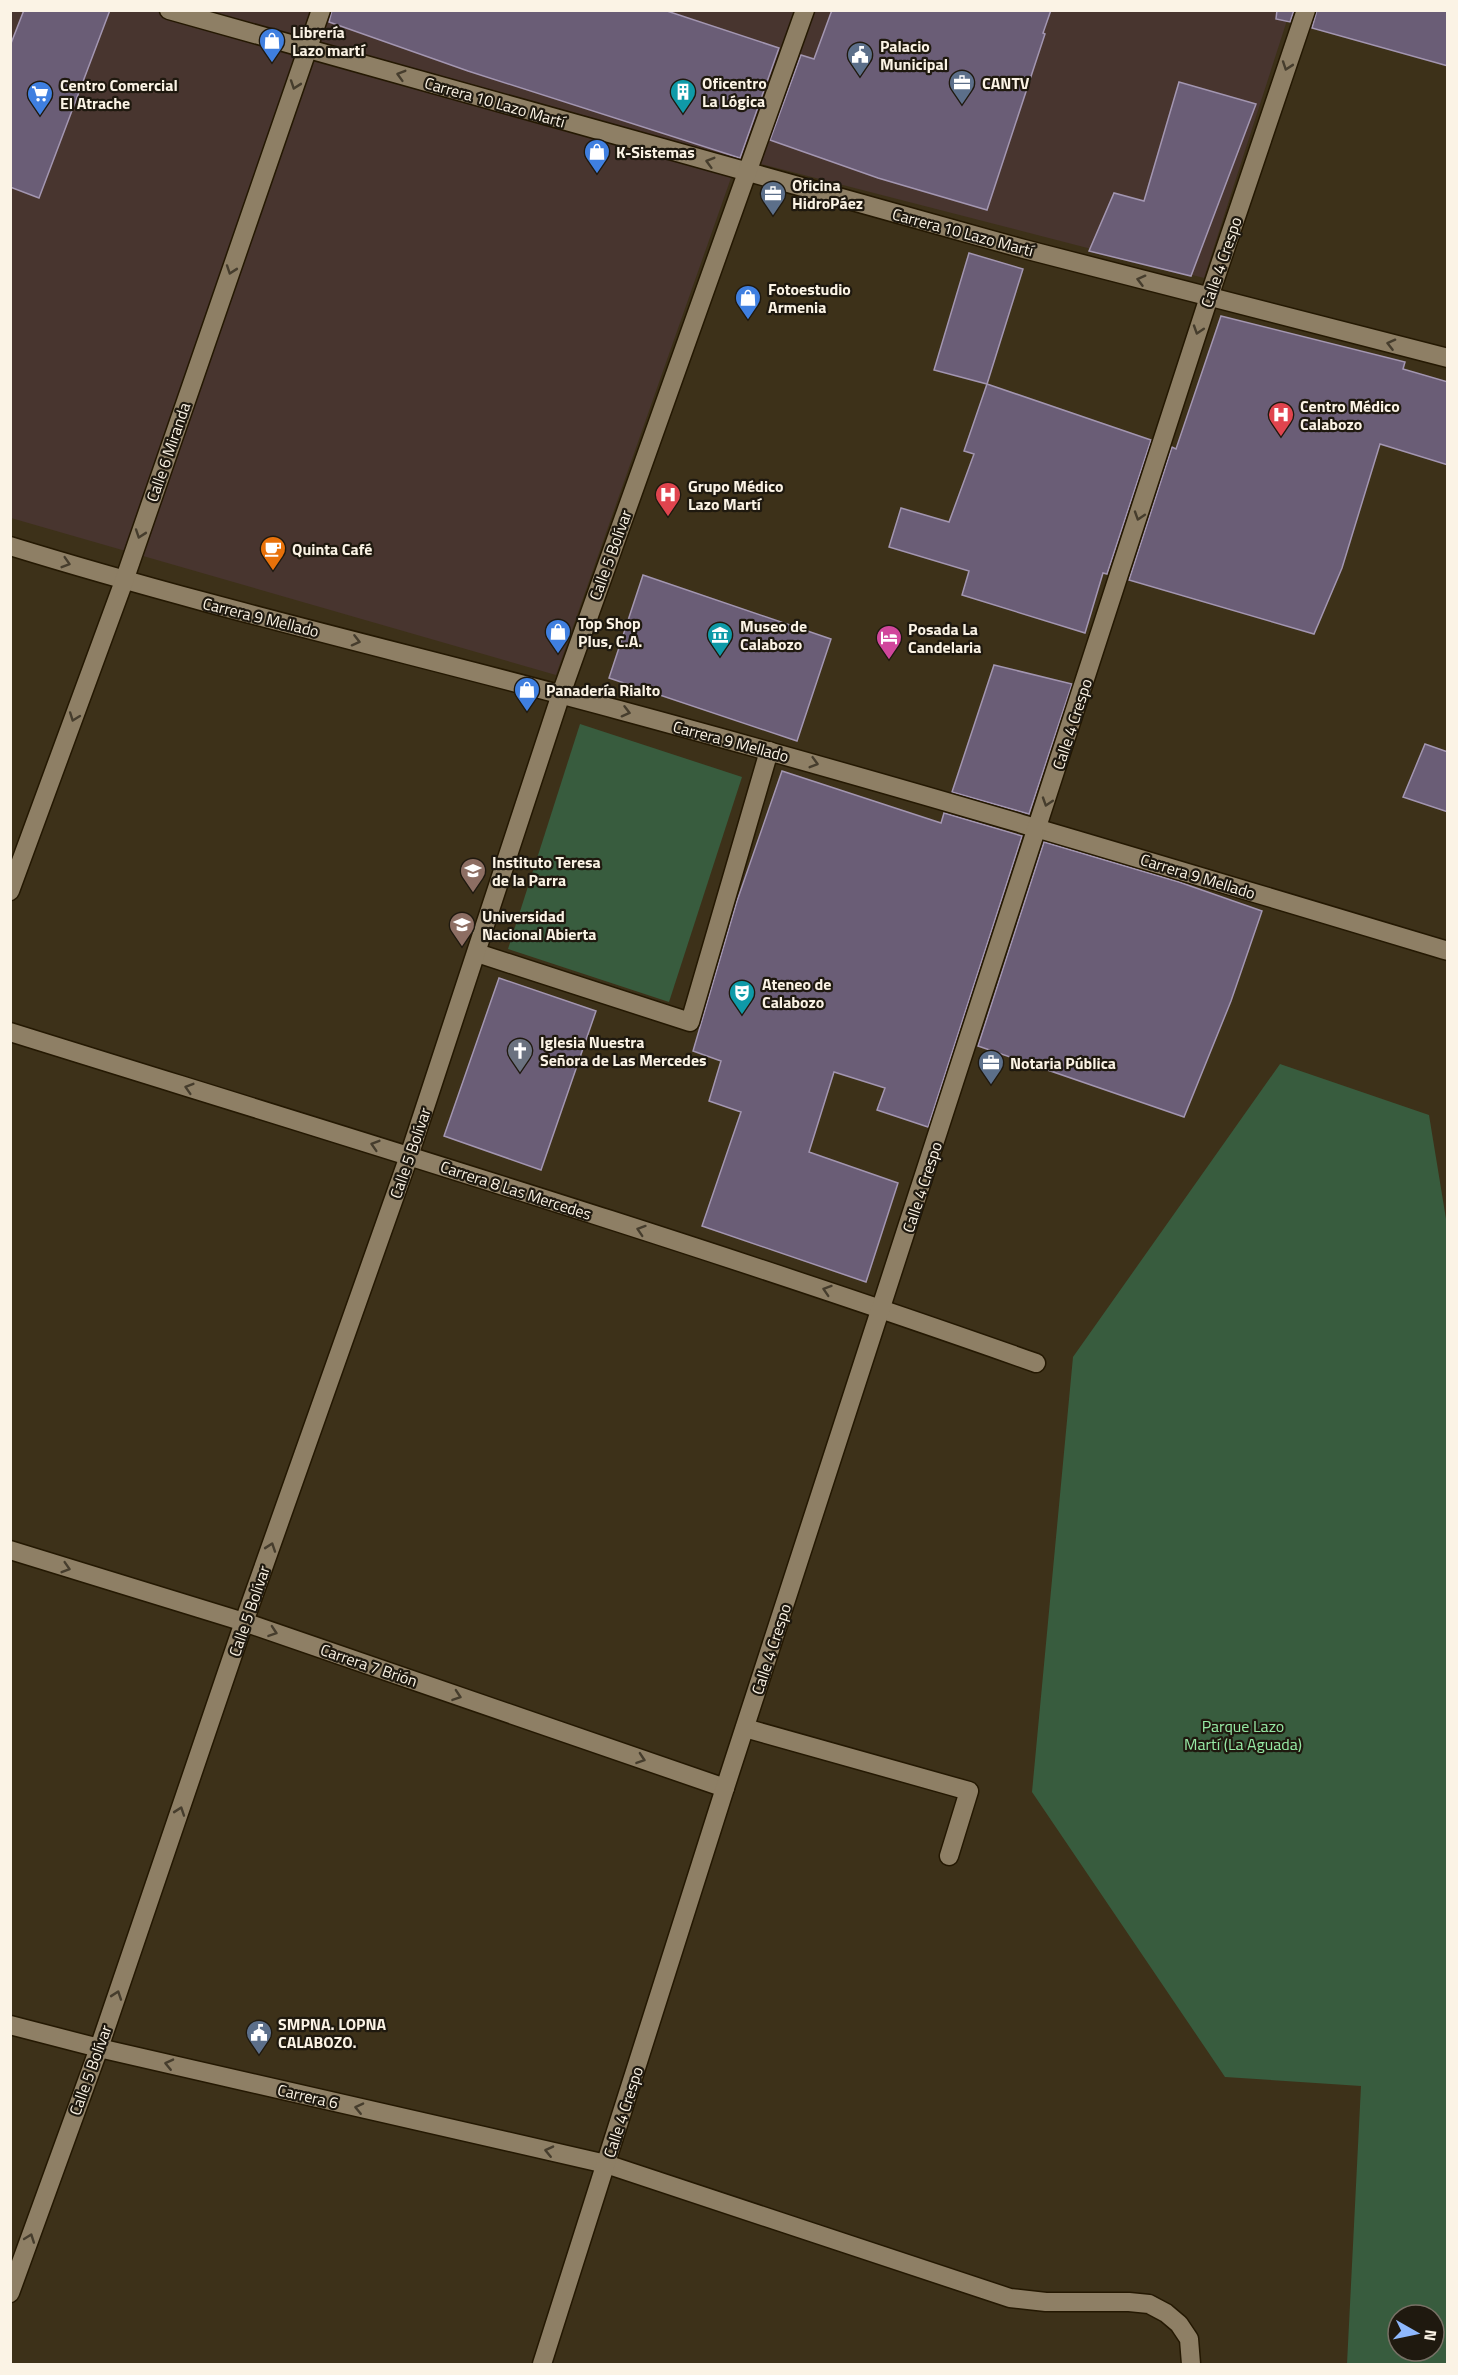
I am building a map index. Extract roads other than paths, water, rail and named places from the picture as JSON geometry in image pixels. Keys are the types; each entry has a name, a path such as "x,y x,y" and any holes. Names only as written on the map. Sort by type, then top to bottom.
{"street":[{"name":"Carrera 10 Lazo Martí","path":"169,10 1024,249 1448,358"},
{"name":"Calle 6 Miranda","path":"10,891 124,581 321,10"},
{"name":"Calle 5 Bolívar","path":"10,2293 99,2048 244,1622 409,1156 561,694 805,10"},
{"name":"Calle 4 Crespo","path":"542,2364 725,1788 1039,827 1209,297 1306,10"},
{"name":"Carrera 9 Mellado","path":"10,546 124,581 561,694 1039,827 1448,951"},
{"path":"477,952 690,1022 769,751"},
{"name":"Carrera 8 Las Mercedes","path":"10,1032 409,1156 882,1308 1036,1362"},
{"name":"Carrera 7 Brión","path":"10,1550 244,1622 725,1788"},
{"path":"745,1728 969,1791 949,1856"},
{"name":"Carrera 6","path":"10,2025 99,2048 606,2164 1010,2298 1046,2302 1149,2304 1166,2313 1179,2324 1189,2339 1191,2364"}],"place":[{"name":"Librería Lazo martí","path":"272,64"},
{"name":"Palacio Municipal","path":"860,78"},
{"name":"CANTV","path":"962,106"},
{"name":"Oficentro La Lógica","path":"683,115"},
{"name":"Centro Comercial El Atrache","path":"40,117"},
{"name":"K-Sistemas","path":"597,175"},
{"name":"Oficina HidroPáez","path":"773,217"},
{"name":"Fotoestudio Armenia","path":"748,321"},
{"name":"Centro Médico Calabozo","path":"1281,438"},
{"name":"Grupo Médico Lazo Martí","path":"668,518"},
{"name":"Quinta Café","path":"273,572"},
{"name":"Top Shop Plus, C.A.","path":"558,655"},
{"name":"Museo de Calabozo","path":"720,658"},
{"name":"Posada La Candelaria","path":"889,661"},
{"name":"Panadería Rialto","path":"527,713"},
{"name":"Instituto Teresa de la Parra","path":"473,894"},
{"name":"Universidad Nacional Abierta","path":"462,948"},
{"name":"Ateneo de Calabozo","path":"742,1016"},
{"name":"Iglesia Nuestra Señora de Las Mercedes","path":"520,1074"},
{"name":"Notaria Pública","path":"991,1086"},
{"name":"SMPNA. LOPNA CALABOZO.","path":"259,2056"}],"park label":[{"name":"Parque Lazo Martí (La Aguada)","path":"1243,1735"}]}
